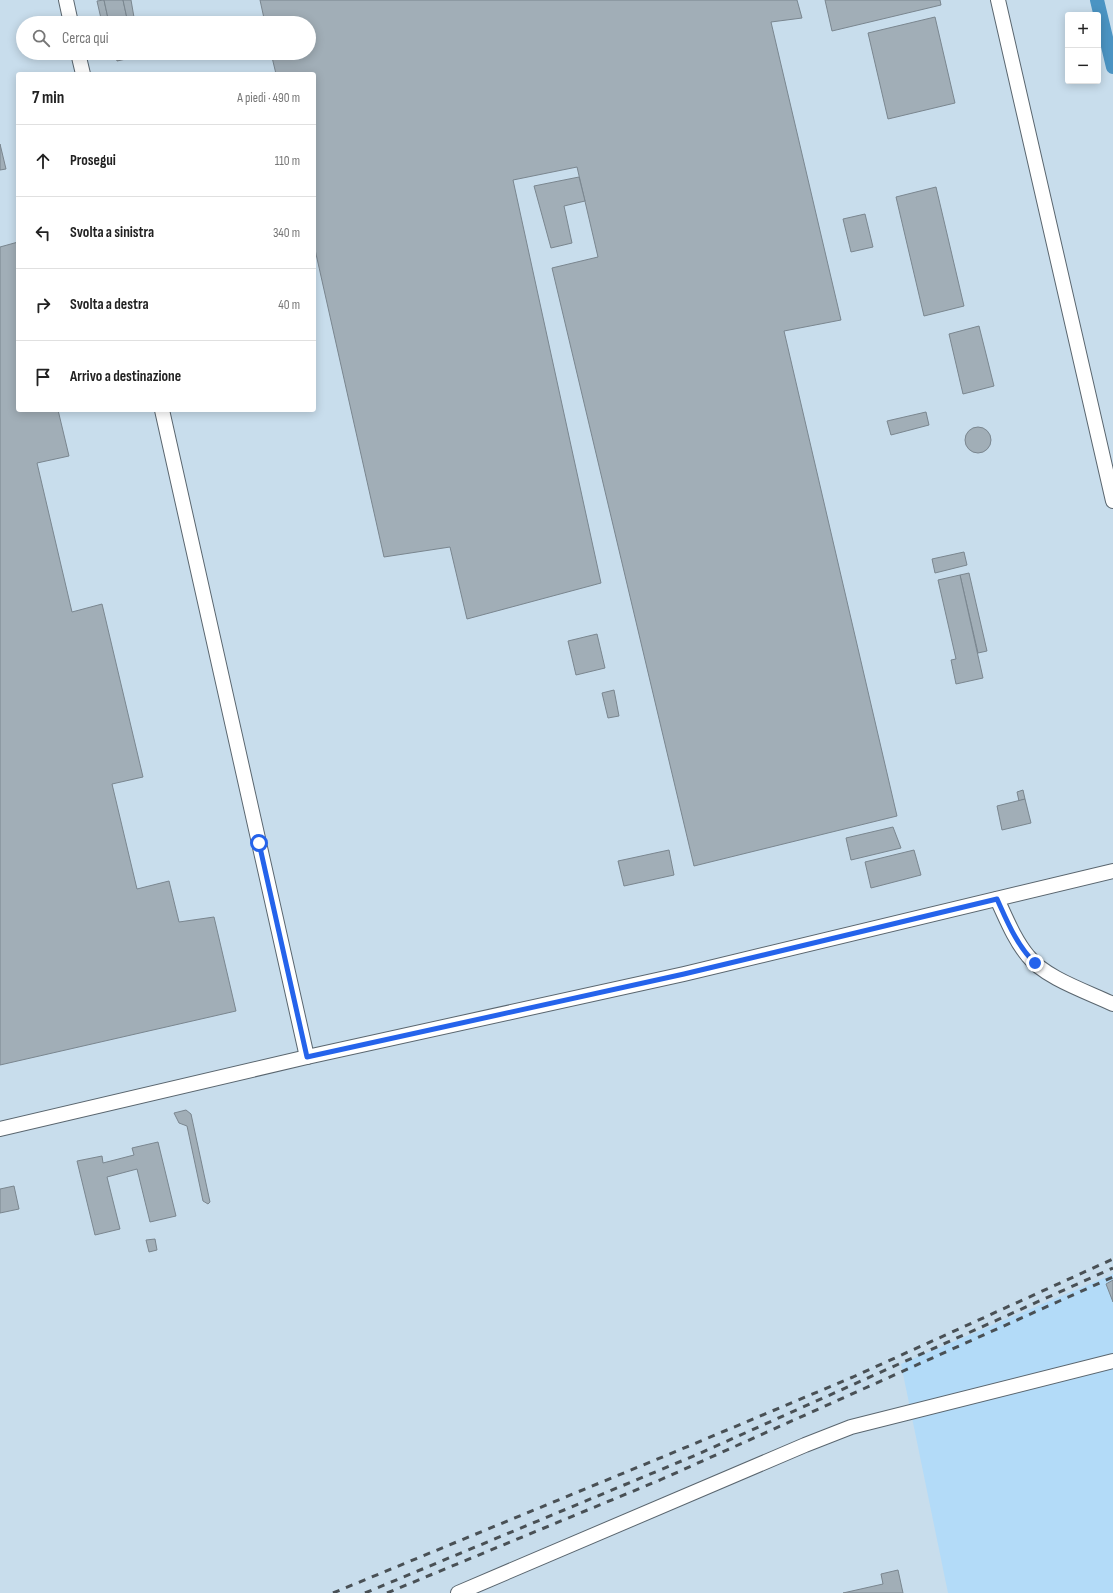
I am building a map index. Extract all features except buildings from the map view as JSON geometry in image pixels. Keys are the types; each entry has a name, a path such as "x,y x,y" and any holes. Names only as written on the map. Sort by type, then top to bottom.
{"street":[{"path":"66,0 69,16"},
{"path":"998,0 1113,501"},
{"path":"80,60 83,72"},
{"path":"162,412 307,1057"},
{"path":"0,1129 307,1057 684,974 1113,871"},
{"path":"997,899 1014,935 1028,957 1041,970 1113,1004"},
{"path":"458,1593 805,1445 851,1427 1113,1361"}],"shaded area":[{"path":"0,0 1113,0 1113,1306 961,1593 0,1593"},
{"path":"1113,1274 1113,1593 948,1593 901,1364"}],"waterway":[{"path":"1097,0 1113,67"}],"railway":[{"path":"333,1593 853,1377 1113,1259"},
{"path":"365,1593 696,1455 1113,1268"},
{"path":"387,1593 660,1480 1113,1277"}],"route":[{"path":"259,843 307,1057 684,974 997,899 1014,935 1028,957 1035,963"}]}
